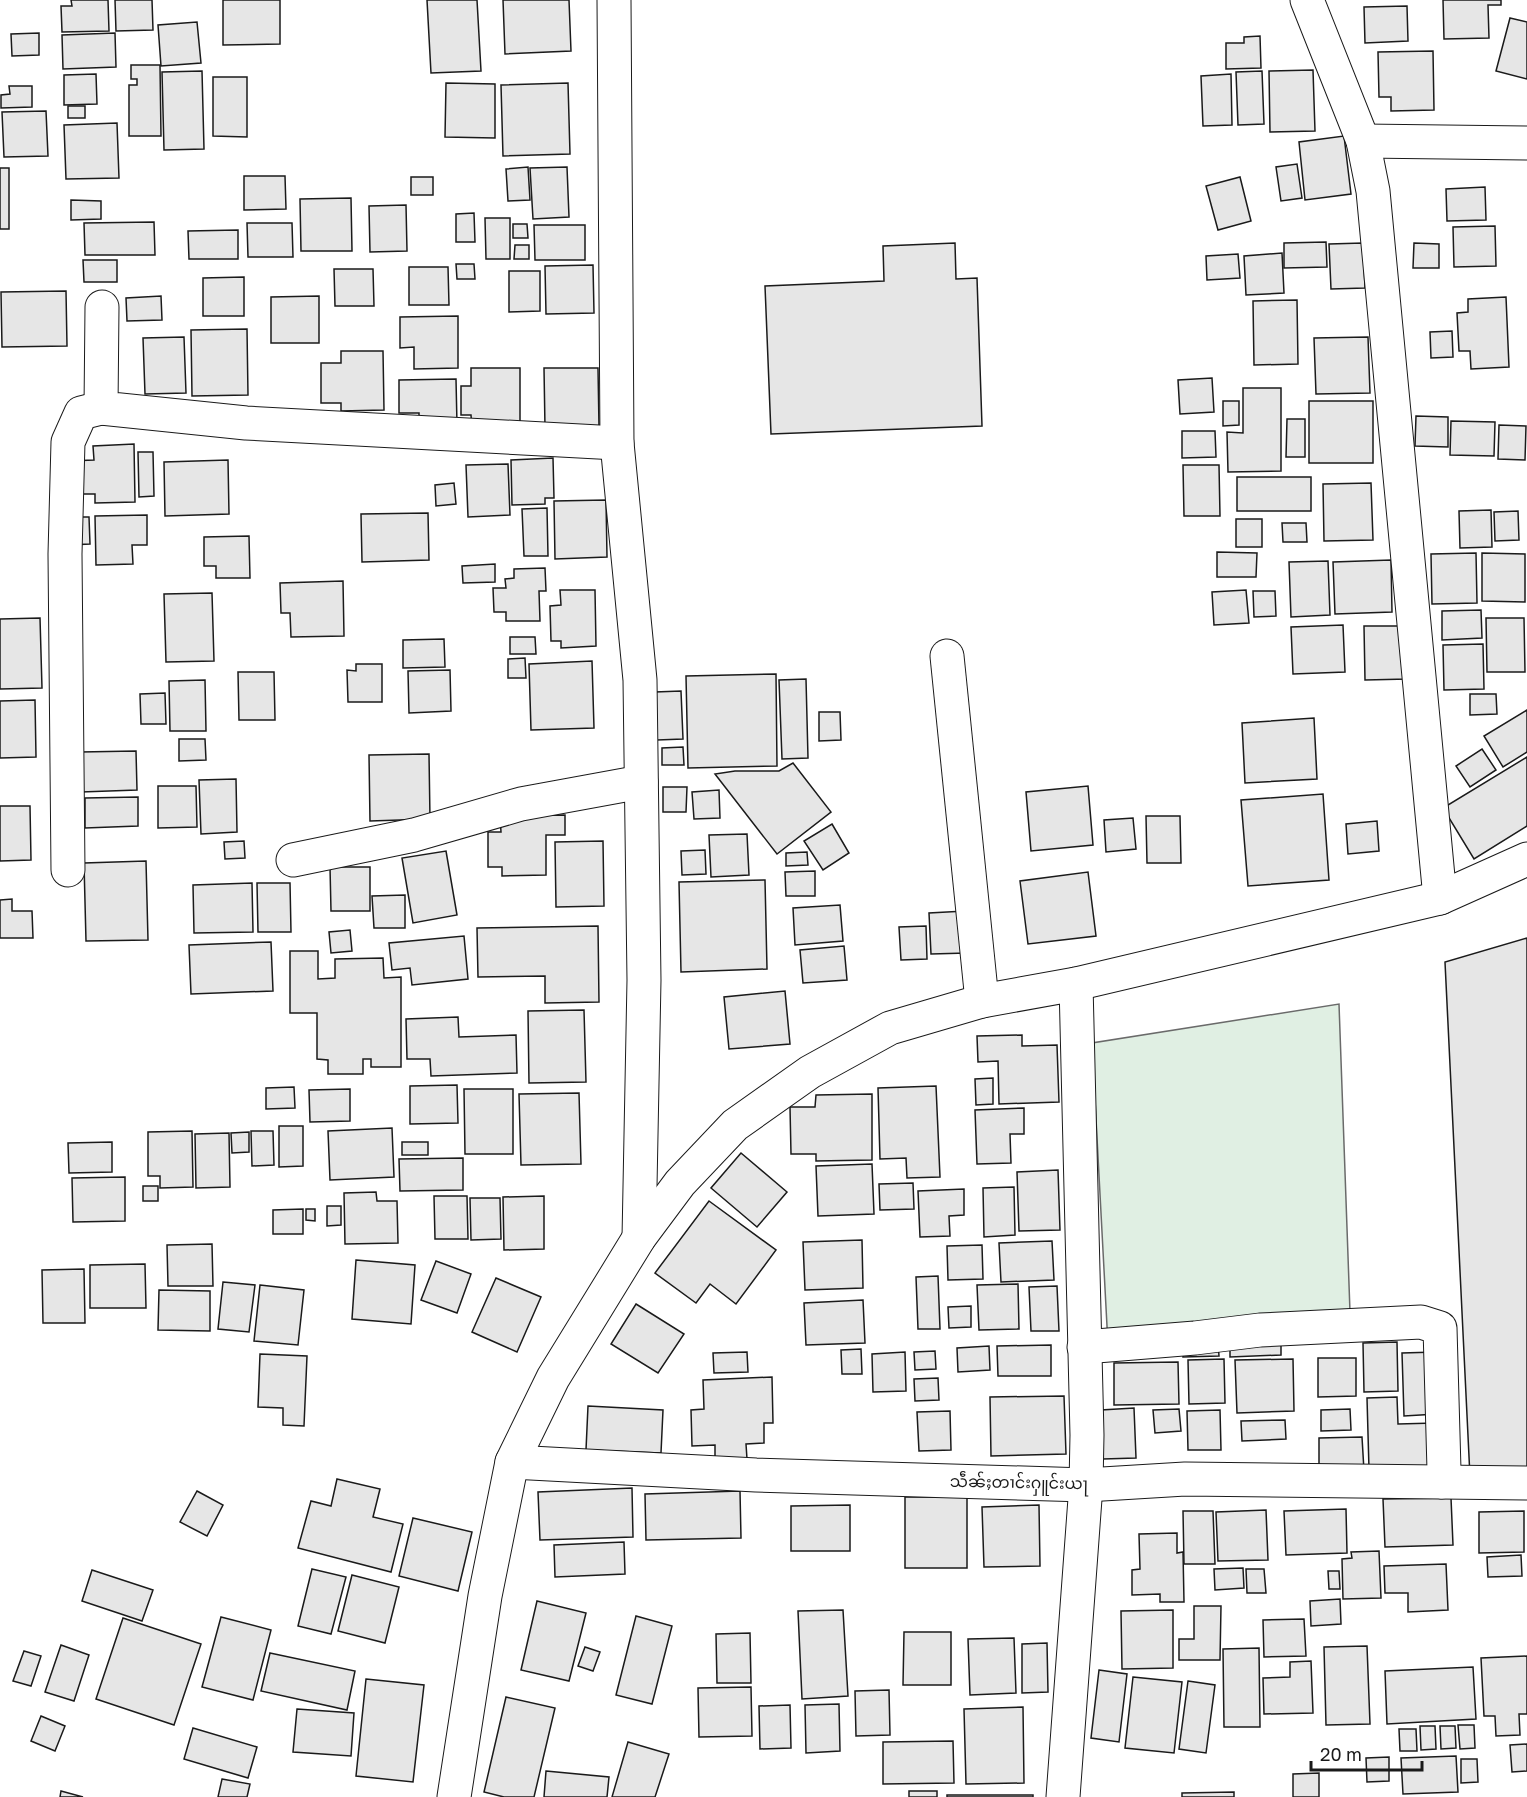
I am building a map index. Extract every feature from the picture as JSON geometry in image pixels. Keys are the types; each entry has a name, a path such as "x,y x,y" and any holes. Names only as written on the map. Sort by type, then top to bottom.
{"main road":[{"path":"614,0 617,443 640,680 645,980 639,1238"},
{"path":"1307,0 1363,141 1372,191 1440,898"},
{"path":"1363,141 1527,143"},
{"path":"101,408 102,307"},
{"path":"68,870 65,554 68,442 81,413 101,408 246,423 617,443"},
{"path":"947,656 982,1001"},
{"path":"293,860 414,835 521,804 641,783"},
{"path":"454,1797 485,1596 512,1461 553,1378 639,1238 680,1183 735,1125 810,1072 890,1028 982,1001 1076,984 1440,898 1527,859"},
{"path":"1063,1797 1088,1435 1076,984"},
{"path":"1084,1347 1260,1330 1421,1322 1440,1328 1443,1476 1527,1469"},
{"name":"သဵၼ်ႈတၢင်းႁူင်းယႃ","path":"512,1461 756,1475 1086,1485 1185,1479 1443,1476 1527,1483"}],"green space":[{"path":"1339,1004 1350,1312 1108,1345 1092,1043"}],"building":[{"path":"71,0 108,0 109,31 62,32 61,6 72,6"},
{"path":"115,0 152,0 153,30 116,31"},
{"path":"223,0 280,0 280,44 223,45"},
{"path":"427,0 477,0 481,71 431,73"},
{"path":"503,0 569,0 571,51 505,54"},
{"path":"1443,0 1501,0 1501,5 1488,5 1489,38 1444,39"},
{"path":"1407,6 1408,41 1365,43 1364,7"},
{"path":"1510,18 1527,22 1527,79 1496,71"},
{"path":"197,22 201,63 161,66 158,25"},
{"path":"39,33 39,55 12,56 11,34"},
{"path":"115,33 116,67 63,69 62,35"},
{"path":"1260,36 1261,68 1226,69 1226,43 1244,43 1244,37"},
{"path":"1433,51 1434,110 1391,111 1391,97 1379,97 1378,52"},
{"path":"131,65 160,65 161,136 129,136 129,85 137,85 137,79 131,79"},
{"path":"1313,70 1315,131 1270,132 1269,71"},
{"path":"202,71 204,149 164,150 162,72"},
{"path":"1262,71 1264,124 1238,125 1236,72"},
{"path":"96,74 97,104 64,105 64,75"},
{"path":"1231,74 1232,125 1203,126 1201,76"},
{"path":"213,77 247,77 247,137 213,136"},
{"path":"446,83 495,84 495,138 445,137"},
{"path":"568,83 570,154 503,156 501,85"},
{"path":"9,86 32,86 32,107 1,108 1,95 10,94"},
{"path":"68,106 85,106 85,118 68,118"},
{"path":"46,111 48,156 4,157 2,112"},
{"path":"117,123 119,178 66,179 64,125"},
{"path":"1344,136 1351,194 1305,200 1299,142"},
{"path":"1297,164 1302,198 1281,201 1276,167"},
{"path":"528,167 530,200 508,201 506,169"},
{"path":"567,167 569,217 533,219 530,168"},
{"path":"0,168 9,168 9,229 0,229"},
{"path":"244,176 285,176 286,209 244,210"},
{"path":"411,177 433,177 433,195 411,195"},
{"path":"1240,177 1251,221 1218,230 1206,186"},
{"path":"1485,187 1486,220 1447,221 1446,189"},
{"path":"351,198 352,251 301,251 300,199"},
{"path":"71,200 101,201 101,219 71,220"},
{"path":"406,205 407,251 370,252 369,206"},
{"path":"474,213 475,242 456,242 456,214"},
{"path":"485,218 510,218 510,259 486,259"},
{"path":"154,222 155,255 85,255 84,223"},
{"path":"247,223 292,223 293,257 248,257"},
{"path":"513,224 527,224 528,238 513,238"},
{"path":"534,225 585,225 585,260 535,260"},
{"path":"1495,226 1496,266 1454,267 1453,227"},
{"path":"238,230 238,259 189,259 188,231"},
{"path":"1326,242 1327,267 1284,268 1284,243"},
{"path":"955,243 956,279 977,278 982,426 771,434 765,286 884,281 883,246"},
{"path":"1363,243 1365,288 1331,289 1329,244"},
{"path":"1414,243 1439,244 1439,268 1413,268"},
{"path":"515,245 529,245 529,259 514,259"},
{"path":"1282,253 1284,293 1246,295 1244,256"},
{"path":"1238,254 1240,278 1207,280 1206,256"},
{"path":"83,260 117,260 117,282 84,282"},
{"path":"456,264 474,264 475,279 457,279"},
{"path":"593,265 594,313 546,314 545,266"},
{"path":"409,267 448,267 449,305 409,305"},
{"path":"334,269 373,269 374,306 335,306"},
{"path":"509,271 540,271 540,311 509,312"},
{"path":"244,277 244,316 203,316 203,278"},
{"path":"66,291 67,346 2,347 1,292"},
{"path":"161,296 162,320 127,321 126,298"},
{"path":"319,296 319,343 271,343 271,297"},
{"path":"1506,297 1509,367 1471,369 1470,351 1459,351 1457,313 1468,312 1468,299"},
{"path":"1297,300 1298,364 1254,365 1253,301"},
{"path":"458,316 458,368 414,369 414,347 400,348 400,317"},
{"path":"247,329 248,395 192,396 191,330"},
{"path":"1452,331 1453,357 1431,358 1430,332"},
{"path":"184,337 186,393 145,394 143,338"},
{"path":"1368,337 1370,393 1316,394 1314,338"},
{"path":"341,351 383,351 384,410 341,411 341,403 321,403 321,363 341,363"},
{"path":"471,368 520,368 520,428 472,429 471,415 461,415 461,386 471,386"},
{"path":"544,368 598,368 599,427 545,428"},
{"path":"1212,378 1214,412 1180,414 1178,380"},
{"path":"456,379 457,425 419,426 419,413 399,413 399,380"},
{"path":"1243,388 1281,388 1281,471 1228,472 1227,432 1243,433"},
{"path":"1223,401 1239,401 1239,425 1223,426"},
{"path":"1309,401 1373,401 1373,463 1309,463"},
{"path":"1416,416 1448,417 1448,447 1415,446"},
{"path":"1287,419 1305,419 1305,457 1286,457"},
{"path":"1451,421 1495,422 1494,456 1450,455"},
{"path":"1499,425 1526,426 1525,460 1498,459"},
{"path":"1182,431 1215,431 1216,457 1182,458"},
{"path":"134,444 135,502 95,503 95,494 69,494 68,461 94,460 93,446"},
{"path":"138,452 153,452 154,496 139,497"},
{"path":"553,458 554,498 545,498 545,504 512,505 511,460"},
{"path":"228,460 229,514 165,516 164,462"},
{"path":"508,464 510,515 468,517 466,465"},
{"path":"1183,465 1219,465 1220,516 1184,516"},
{"path":"1237,477 1311,477 1311,511 1237,511"},
{"path":"454,483 456,504 436,506 435,485"},
{"path":"1371,483 1373,540 1324,541 1323,484"},
{"path":"606,500 607,557 555,559 554,501"},
{"path":"547,508 548,556 524,556 522,509"},
{"path":"1491,510 1492,547 1460,548 1459,511"},
{"path":"1518,511 1519,540 1495,541 1494,512"},
{"path":"428,513 429,560 362,562 361,514"},
{"path":"147,515 147,545 132,545 133,564 96,565 95,516"},
{"path":"68,517 89,517 90,544 69,545"},
{"path":"1236,519 1262,519 1262,547 1236,547"},
{"path":"1282,523 1306,523 1307,542 1283,542"},
{"path":"249,536 250,578 216,578 216,566 204,566 204,537"},
{"path":"1217,552 1257,553 1256,577 1217,577"},
{"path":"1476,553 1477,603 1432,604 1431,554"},
{"path":"1482,553 1525,554 1525,602 1482,601"},
{"path":"1391,560 1392,612 1335,614 1333,562"},
{"path":"1328,561 1330,615 1291,617 1289,562"},
{"path":"495,564 495,582 463,583 462,566"},
{"path":"545,568 546,591 539,591 540,621 506,621 506,612 494,612 493,588 506,588 505,579 514,578 514,569"},
{"path":"343,581 344,636 291,637 290,613 281,613 280,583"},
{"path":"560,590 595,590 596,646 561,648 561,641 551,641 550,606 561,605"},
{"path":"1246,590 1249,623 1214,625 1212,592"},
{"path":"1253,591 1275,591 1276,616 1254,617"},
{"path":"212,593 214,661 166,662 164,594"},
{"path":"1481,610 1482,638 1442,640 1442,611"},
{"path":"40,618 42,688 0,689 0,619"},
{"path":"1486,618 1524,618 1525,672 1487,672"},
{"path":"1343,625 1345,672 1293,674 1291,627"},
{"path":"1364,626 1407,626 1408,679 1365,680"},
{"path":"510,637 535,637 536,654 510,654"},
{"path":"444,639 445,667 403,668 403,640"},
{"path":"1483,644 1484,689 1444,690 1443,645"},
{"path":"525,658 526,678 508,678 508,659"},
{"path":"592,661 594,728 531,730 529,664"},
{"path":"356,664 382,664 382,702 348,702 347,670 356,671"},
{"path":"450,670 451,711 409,713 408,671"},
{"path":"238,672 274,672 275,720 239,720"},
{"path":"776,674 777,766 688,768 686,676"},
{"path":"806,679 808,758 782,759 779,680"},
{"path":"205,680 206,731 170,731 169,681"},
{"path":"681,691 683,739 657,740 655,692"},
{"path":"165,693 166,724 141,724 140,694"},
{"path":"1470,694 1496,694 1497,714 1470,715"},
{"path":"35,700 36,757 0,758 0,701"},
{"path":"1527,710 1527,752 1503,767 1484,736"},
{"path":"819,712 840,712 841,740 819,741"},
{"path":"1314,718 1317,779 1245,783 1242,723"},
{"path":"179,739 205,739 206,760 179,761"},
{"path":"683,747 684,765 662,765 662,748"},
{"path":"1482,749 1496,770 1470,787 1456,766"},
{"path":"136,751 137,790 81,792 80,752"},
{"path":"429,754 430,819 370,821 369,755"},
{"path":"1527,757 1527,826 1474,859 1443,808"},
{"path":"793,763 831,812 777,854 715,774 735,771 779,771"},
{"path":"236,779 237,832 201,834 199,780"},
{"path":"158,786 196,786 197,827 158,828"},
{"path":"1088,786 1093,845 1031,851 1026,792"},
{"path":"663,787 687,787 686,812 663,812"},
{"path":"719,790 720,818 694,819 692,792"},
{"path":"1323,794 1329,880 1248,886 1241,800"},
{"path":"138,797 138,826 85,828 85,798"},
{"path":"0,806 30,806 31,860 0,861"},
{"path":"565,815 565,835 546,835 546,875 502,876 502,867 488,867 488,832 501,832 500,816"},
{"path":"1146,816 1180,816 1181,863 1147,863"},
{"path":"1133,818 1136,849 1106,852 1104,820"},
{"path":"1377,821 1379,851 1348,854 1346,824"},
{"path":"832,824 849,853 823,870 804,841"},
{"path":"747,834 749,875 711,877 709,835"},
{"path":"244,841 245,858 225,859 224,842"},
{"path":"603,841 604,906 556,907 555,842"},
{"path":"705,850 706,874 682,875 681,851"},
{"path":"446,851 457,915 413,923 402,858"},
{"path":"807,852 808,865 786,866 786,853"},
{"path":"146,861 148,940 86,941 84,863"},
{"path":"330,867 370,867 370,911 331,911"},
{"path":"815,871 815,896 786,896 785,872"},
{"path":"1088,872 1096,936 1028,944 1020,881"},
{"path":"765,880 767,969 681,972 679,882"},
{"path":"252,883 253,932 194,933 193,885"},
{"path":"257,883 290,883 291,932 258,932"},
{"path":"405,895 405,928 374,928 372,896"},
{"path":"12,899 12,911 32,911 33,938 0,938 0,900"},
{"path":"840,905 843,941 795,945 793,908"},
{"path":"965,911 967,953 931,954 929,913"},
{"path":"598,926 599,1002 545,1003 545,976 478,977 477,928"},
{"path":"926,926 927,959 901,960 899,927"},
{"path":"350,930 352,951 331,953 329,932"},
{"path":"464,936 468,979 412,985 410,968 392,970 389,943"},
{"path":"1527,938 1527,1476 1470,1477 1445,962"},
{"path":"271,942 273,991 191,994 189,945"},
{"path":"844,946 847,980 803,983 800,950"},
{"path":"290,951 318,951 318,979 335,978 335,959 383,958 384,978 401,977 401,1067 371,1067 371,1059 363,1059 363,1074 328,1074 328,1060 317,1059 317,1013 290,1013"},
{"path":"785,991 790,1044 729,1049 724,997"},
{"path":"584,1010 586,1082 529,1083 528,1011"},
{"path":"458,1017 459,1037 516,1035 517,1073 431,1076 430,1059 407,1059 406,1019"},
{"path":"1022,1035 1022,1046 1057,1045 1059,1102 999,1104 998,1061 978,1062 977,1036"},
{"path":"993,1078 993,1104 976,1105 975,1079"},
{"path":"457,1085 458,1123 410,1124 410,1086"},
{"path":"936,1086 940,1177 907,1178 906,1158 880,1159 878,1088"},
{"path":"294,1087 295,1108 266,1109 266,1088"},
{"path":"350,1089 350,1121 310,1122 309,1090"},
{"path":"464,1089 513,1089 513,1154 465,1154"},
{"path":"579,1093 581,1164 521,1165 519,1094"},
{"path":"872,1094 872,1160 816,1161 816,1154 791,1154 790,1107 815,1107 816,1095"},
{"path":"1024,1108 1024,1134 1010,1134 1011,1163 977,1164 975,1110"},
{"path":"279,1126 303,1126 303,1166 279,1167"},
{"path":"392,1128 394,1177 330,1180 328,1131"},
{"path":"192,1131 193,1187 160,1188 160,1176 148,1176 148,1132"},
{"path":"251,1131 273,1131 274,1165 252,1166"},
{"path":"249,1132 249,1152 232,1153 231,1133"},
{"path":"229,1133 230,1187 196,1188 195,1134"},
{"path":"112,1142 112,1172 69,1173 68,1143"},
{"path":"402,1142 428,1142 428,1155 402,1155"},
{"path":"741,1153 787,1192 757,1227 711,1188"},
{"path":"463,1158 463,1190 400,1191 399,1159"},
{"path":"872,1164 874,1214 818,1216 816,1166"},
{"path":"1058,1170 1060,1230 1019,1231 1017,1172"},
{"path":"125,1177 125,1221 73,1222 72,1178"},
{"path":"913,1183 914,1209 880,1210 879,1184"},
{"path":"143,1186 158,1186 158,1201 143,1201"},
{"path":"1014,1187 1015,1235 984,1237 983,1188"},
{"path":"964,1189 964,1215 949,1216 950,1236 920,1237 918,1191"},
{"path":"376,1192 377,1201 397,1201 398,1243 345,1244 344,1193"},
{"path":"434,1196 467,1196 468,1239 435,1239"},
{"path":"544,1196 544,1249 504,1250 503,1197"},
{"path":"470,1198 500,1198 501,1239 471,1240"},
{"path":"709,1201 776,1250 736,1304 710,1284 696,1303 655,1273"},
{"path":"327,1206 341,1206 341,1225 327,1226"},
{"path":"303,1209 303,1234 273,1234 273,1210"},
{"path":"306,1209 315,1209 315,1221 306,1220"},
{"path":"862,1240 863,1288 805,1290 803,1242"},
{"path":"1052,1241 1054,1280 1001,1282 999,1243"},
{"path":"212,1244 213,1286 168,1286 167,1245"},
{"path":"982,1245 983,1279 948,1280 947,1246"},
{"path":"356,1260 415,1265 411,1324 352,1319"},
{"path":"436,1261 471,1274 457,1313 421,1300"},
{"path":"145,1264 146,1308 90,1308 90,1265"},
{"path":"84,1269 85,1323 43,1323 42,1270"},
{"path":"938,1276 940,1329 918,1329 916,1277"},
{"path":"496,1278 541,1297 517,1352 472,1332"},
{"path":"223,1282 255,1285 249,1332 218,1329"},
{"path":"1018,1284 1019,1329 979,1330 977,1285"},
{"path":"260,1285 304,1290 298,1345 254,1341"},
{"path":"1057,1286 1059,1331 1031,1331 1029,1287"},
{"path":"159,1290 210,1291 210,1331 158,1330"},
{"path":"863,1300 865,1343 806,1345 804,1303"},
{"path":"636,1304 684,1334 658,1373 611,1344"},
{"path":"971,1306 971,1327 949,1328 948,1307"},
{"path":"1281,1337 1281,1355 1230,1357 1230,1338"},
{"path":"1218,1342 1219,1356 1183,1357 1183,1343"},
{"path":"1397,1342 1398,1391 1364,1392 1363,1343"},
{"path":"1051,1345 1051,1376 998,1376 997,1346"},
{"path":"989,1346 990,1370 958,1372 957,1348"},
{"path":"861,1349 862,1374 842,1374 841,1350"},
{"path":"935,1351 936,1369 915,1370 914,1352"},
{"path":"747,1352 748,1372 714,1373 713,1353"},
{"path":"905,1352 906,1391 873,1392 872,1354"},
{"path":"1436,1352 1437,1414 1404,1416 1402,1353"},
{"path":"260,1354 307,1356 304,1426 283,1425 283,1408 258,1407"},
{"path":"1318,1358 1356,1358 1356,1396 1318,1397"},
{"path":"1224,1359 1225,1403 1189,1404 1188,1360"},
{"path":"1293,1359 1294,1411 1237,1413 1235,1360"},
{"path":"1178,1362 1179,1404 1114,1405 1114,1363"},
{"path":"772,1377 773,1423 764,1423 764,1443 746,1444 747,1459 715,1460 715,1445 692,1446 691,1410 704,1409 703,1380"},
{"path":"938,1378 939,1400 915,1401 914,1379"},
{"path":"1064,1396 1066,1454 991,1456 990,1397"},
{"path":"1397,1397 1398,1424 1435,1423 1436,1467 1369,1469 1367,1398"},
{"path":"588,1406 663,1410 661,1453 586,1450"},
{"path":"1134,1408 1136,1458 1103,1459 1101,1410"},
{"path":"1179,1409 1181,1431 1155,1433 1153,1410"},
{"path":"1350,1409 1351,1430 1321,1431 1321,1410"},
{"path":"1220,1410 1221,1450 1188,1450 1187,1411"},
{"path":"950,1411 951,1450 919,1451 917,1412"},
{"path":"1285,1420 1286,1439 1242,1441 1241,1421"},
{"path":"1362,1437 1364,1471 1319,1473 1319,1438"},
{"path":"337,1479 380,1489 373,1517 403,1524 391,1572 298,1548 311,1501 331,1506"},
{"path":"632,1488 633,1537 540,1540 538,1492"},
{"path":"197,1491 223,1505 207,1536 180,1522"},
{"path":"740,1491 741,1538 646,1540 645,1494"},
{"path":"905,1497 967,1497 967,1568 905,1568"},
{"path":"1451,1498 1453,1545 1385,1547 1383,1499"},
{"path":"850,1505 850,1551 791,1551 791,1506"},
{"path":"1039,1505 1040,1566 984,1567 982,1507"},
{"path":"1346,1509 1347,1553 1286,1555 1284,1511"},
{"path":"1266,1510 1268,1560 1218,1561 1216,1512"},
{"path":"1183,1511 1213,1511 1215,1564 1184,1564"},
{"path":"1524,1511 1524,1552 1479,1553 1479,1512"},
{"path":"413,1518 472,1532 458,1591 399,1576"},
{"path":"1177,1533 1177,1553 1183,1552 1184,1602 1160,1602 1160,1594 1132,1595 1132,1570 1140,1569 1139,1534"},
{"path":"624,1542 625,1574 555,1577 554,1545"},
{"path":"1379,1551 1381,1598 1343,1599 1342,1559 1352,1558 1351,1552"},
{"path":"1521,1555 1522,1576 1488,1577 1487,1557"},
{"path":"1446,1564 1448,1610 1408,1612 1408,1593 1385,1593 1384,1566"},
{"path":"1243,1568 1244,1588 1215,1590 1214,1569"},
{"path":"312,1569 346,1577 331,1634 298,1626"},
{"path":"1246,1569 1264,1569 1266,1593 1247,1593"},
{"path":"92,1570 153,1590 142,1621 82,1601"},
{"path":"1328,1571 1339,1571 1340,1589 1329,1589"},
{"path":"352,1575 399,1587 385,1643 338,1631"},
{"path":"1340,1599 1341,1624 1311,1626 1310,1601"},
{"path":"537,1601 586,1613 569,1681 521,1670"},
{"path":"1194,1606 1221,1606 1220,1660 1179,1660 1179,1639 1194,1639"},
{"path":"843,1610 848,1696 802,1699 798,1611"},
{"path":"1173,1610 1173,1668 1122,1669 1121,1611"},
{"path":"636,1616 672,1626 652,1704 616,1695"},
{"path":"221,1617 271,1630 253,1700 202,1687"},
{"path":"123,1618 201,1644 174,1725 96,1699"},
{"path":"1304,1619 1306,1656 1264,1657 1263,1620"},
{"path":"904,1632 951,1632 951,1685 903,1685"},
{"path":"750,1633 751,1683 717,1683 716,1634"},
{"path":"1014,1638 1016,1693 970,1695 968,1639"},
{"path":"1047,1643 1048,1692 1022,1693 1022,1644"},
{"path":"61,1645 89,1655 74,1701 45,1692"},
{"path":"1367,1646 1370,1724 1326,1725 1324,1647"},
{"path":"585,1647 600,1652 593,1671 578,1666"},
{"path":"1259,1648 1260,1727 1224,1727 1223,1649"},
{"path":"24,1651 41,1656 31,1686 13,1681"},
{"path":"270,1653 355,1671 347,1710 261,1691"},
{"path":"1527,1656 1527,1714 1519,1714 1520,1735 1496,1736 1495,1716 1484,1716 1481,1658"},
{"path":"1311,1661 1313,1713 1264,1714 1263,1678 1290,1677 1290,1662"},
{"path":"1473,1667 1476,1719 1387,1724 1385,1671"},
{"path":"1099,1670 1127,1674 1119,1742 1091,1738"},
{"path":"1133,1677 1182,1682 1174,1753 1125,1748"},
{"path":"366,1679 424,1685 413,1782 356,1776"},
{"path":"1188,1681 1215,1685 1206,1753 1179,1749"},
{"path":"751,1687 752,1736 699,1737 698,1688"},
{"path":"889,1690 890,1735 856,1736 855,1691"},
{"path":"506,1697 555,1708 534,1797 504,1797 484,1792"},
{"path":"839,1704 840,1751 806,1753 805,1705"},
{"path":"790,1705 791,1748 760,1749 759,1706"},
{"path":"1023,1707 1024,1783 966,1784 964,1709"},
{"path":"297,1709 354,1713 351,1756 293,1752"},
{"path":"41,1716 65,1726 55,1751 31,1741"},
{"path":"1458,1725 1474,1725 1475,1748 1460,1749"},
{"path":"1420,1726 1435,1726 1436,1749 1421,1750"},
{"path":"1440,1726 1455,1726 1456,1748 1441,1749"},
{"path":"193,1728 257,1747 248,1778 184,1759"},
{"path":"1399,1729 1416,1729 1417,1751 1400,1751"},
{"path":"953,1741 954,1783 883,1784 883,1742"},
{"path":"628,1742 669,1754 655,1797 612,1797"},
{"path":"1527,1744 1527,1771 1512,1772 1510,1745"},
{"path":"1456,1756 1458,1792 1403,1794 1401,1758"},
{"path":"1389,1757 1389,1781 1367,1782 1366,1758"},
{"path":"1461,1759 1477,1759 1478,1782 1461,1783"},
{"path":"546,1771 609,1777 607,1797 544,1797"},
{"path":"1319,1773 1319,1797 1293,1797 1293,1774"},
{"path":"222,1779 250,1784 247,1797 218,1797"},
{"path":"61,1791 83,1797 60,1797"},
{"path":"909,1791 937,1791 937,1797 909,1797"},
{"path":"1234,1792 1234,1797 1182,1797 1182,1793"},
{"path":"947,1795 1033,1795 1033,1797 947,1797"}]}
